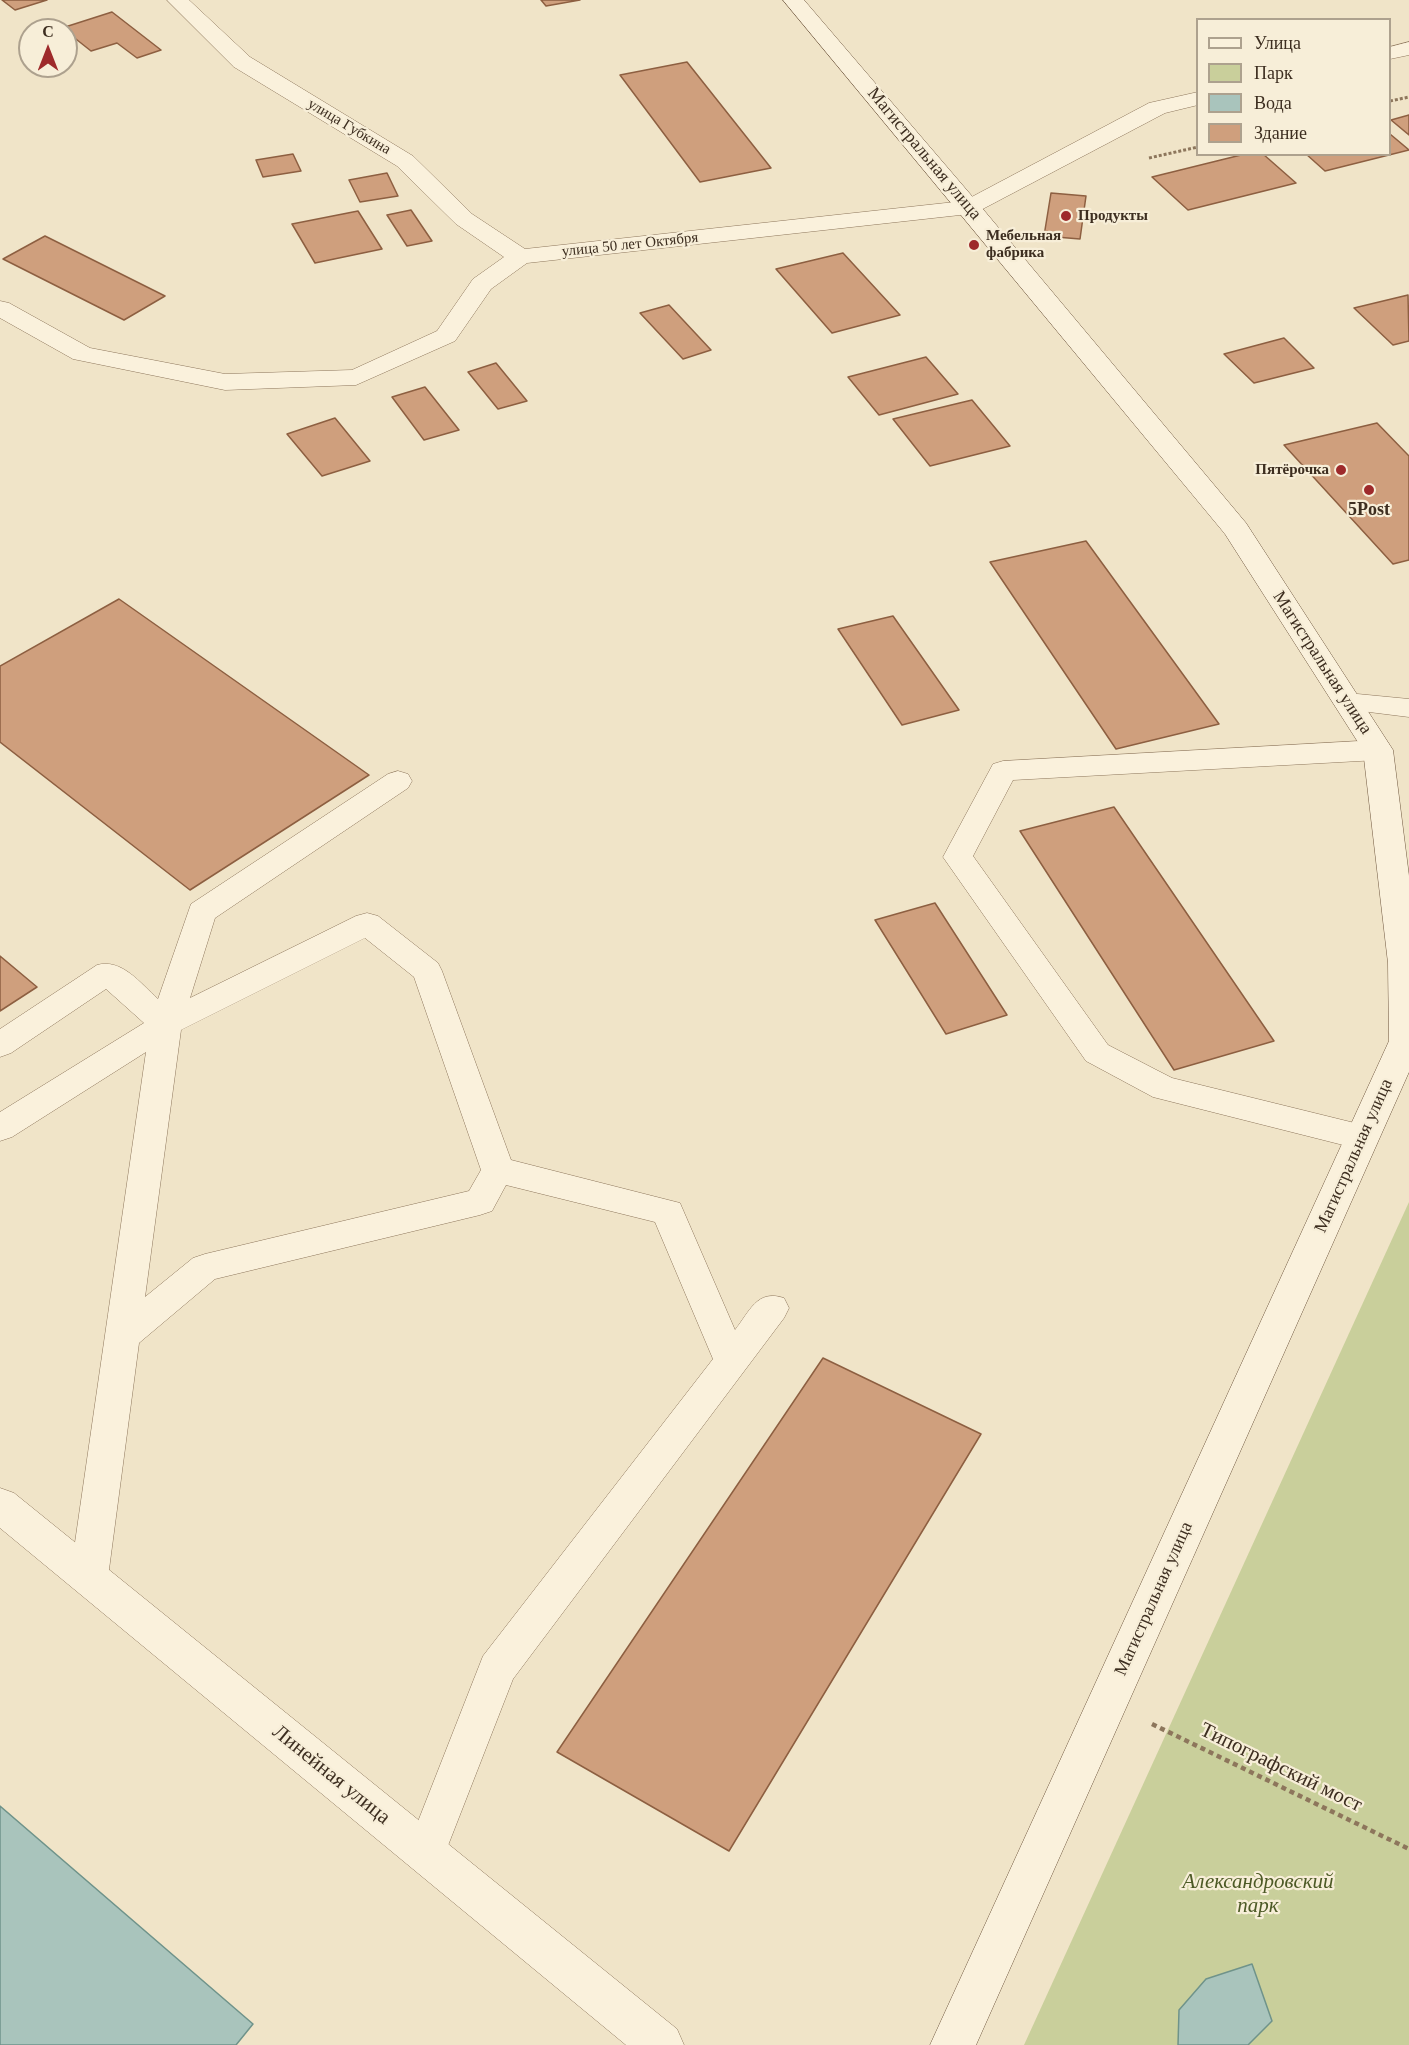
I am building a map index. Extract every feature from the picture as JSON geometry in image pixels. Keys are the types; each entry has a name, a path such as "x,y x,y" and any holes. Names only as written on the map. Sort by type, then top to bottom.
{"street":[{"name":"улица Губкина","path":"177,0 242,62 405,161 464,219 520,257"},
{"name":"Магистральная улица","path":"794,0 1236,529 1378,750 1404,963 1406,1041 952,2045"},
{"path":"1391,52 1409,48"},
{"name":"улица 50 лет Октября","path":"0,308 82,354 225,382 356,377 446,336 482,284 520,257 969,207 1157,108 1196,98"},
{"name":"Линейная улица","path":"0,1505 662,2045"}],"lane":[{"path":"1347,702 1409,708"},
{"path":"1363,1137 1164,1088 1097,1053 958,857 1003,771 1378,750"},
{"path":"89,1577 166,1024 202,912 398,781"},
{"path":"0,1128 166,1024 367,924 427,971 498,1170 480,1202 205,1268 123,1336"},
{"path":"0,1045 108,973 166,1024"},
{"path":"498,1170 668,1212 731,1361"},
{"path":"426,1852 497,1669 772,1308"}],"path":[{"path":"1391,100 1409,96"},
{"name":"Типографский мост","path":"1149,1722 1409,1849"}],"green space":[{"name":"Александровский парк","path":"1409,1202 1409,2045 1024,2045"}],"water":[{"path":"0,1806 253,2024 236,2045 0,2045"},
{"path":"1252,1964 1272,2021 1248,2045 1178,2045 1179,2010 1206,1979"}],"building":[{"path":"2,0 47,0 15,10"},
{"path":"541,0 580,0 546,6"},
{"path":"112,12 161,50 137,58 117,43 91,51 78,41 78,23"},
{"path":"687,62 771,168 700,182 620,75"},
{"path":"1409,115 1409,135 1391,120"},
{"path":"1391,135 1409,150 1391,154"},
{"path":"293,154 301,171 263,177 256,160"},
{"path":"1237,156 1265,156 1296,183 1188,210 1152,177"},
{"path":"1308,156 1385,156 1325,171"},
{"path":"387,173 398,196 360,202 349,180"},
{"path":"1051,193 1086,196 1080,239 1044,236"},
{"path":"411,210 432,241 407,246 387,215"},
{"path":"358,211 382,249 315,263 292,224"},
{"path":"45,236 165,296 124,320 3,259"},
{"path":"843,253 900,315 832,333 776,269"},
{"path":"1408,295 1409,341 1393,345 1354,308"},
{"path":"669,305 711,350 683,359 640,313"},
{"path":"1284,338 1314,368 1254,383 1224,354"},
{"path":"926,357 958,394 879,415 848,377"},
{"path":"496,363 527,401 498,409 468,372"},
{"path":"425,387 459,430 424,440 392,397"},
{"path":"972,400 1010,446 930,466 893,419"},
{"path":"335,418 370,461 322,476 287,434"},
{"path":"1377,423 1409,456 1409,560 1393,564 1284,445"},
{"path":"1086,541 1219,724 1116,749 990,562"},
{"path":"119,599 369,775 190,890 0,742 0,666"},
{"path":"893,616 959,710 902,725 838,629"},
{"path":"1114,807 1274,1041 1174,1070 1020,831"},
{"path":"935,903 1007,1015 946,1034 875,920"},
{"path":"0,956 37,987 0,1011"},
{"path":"823,1358 981,1434 729,1851 557,1752"}],"place":[{"name":"Продукты","path":"1066,216"},
{"name":"Мебельная фабрика","path":"974,245"},
{"name":"Пятёрочка","path":"1341,470"},
{"name":"5Post","path":"1369,490"}]}
